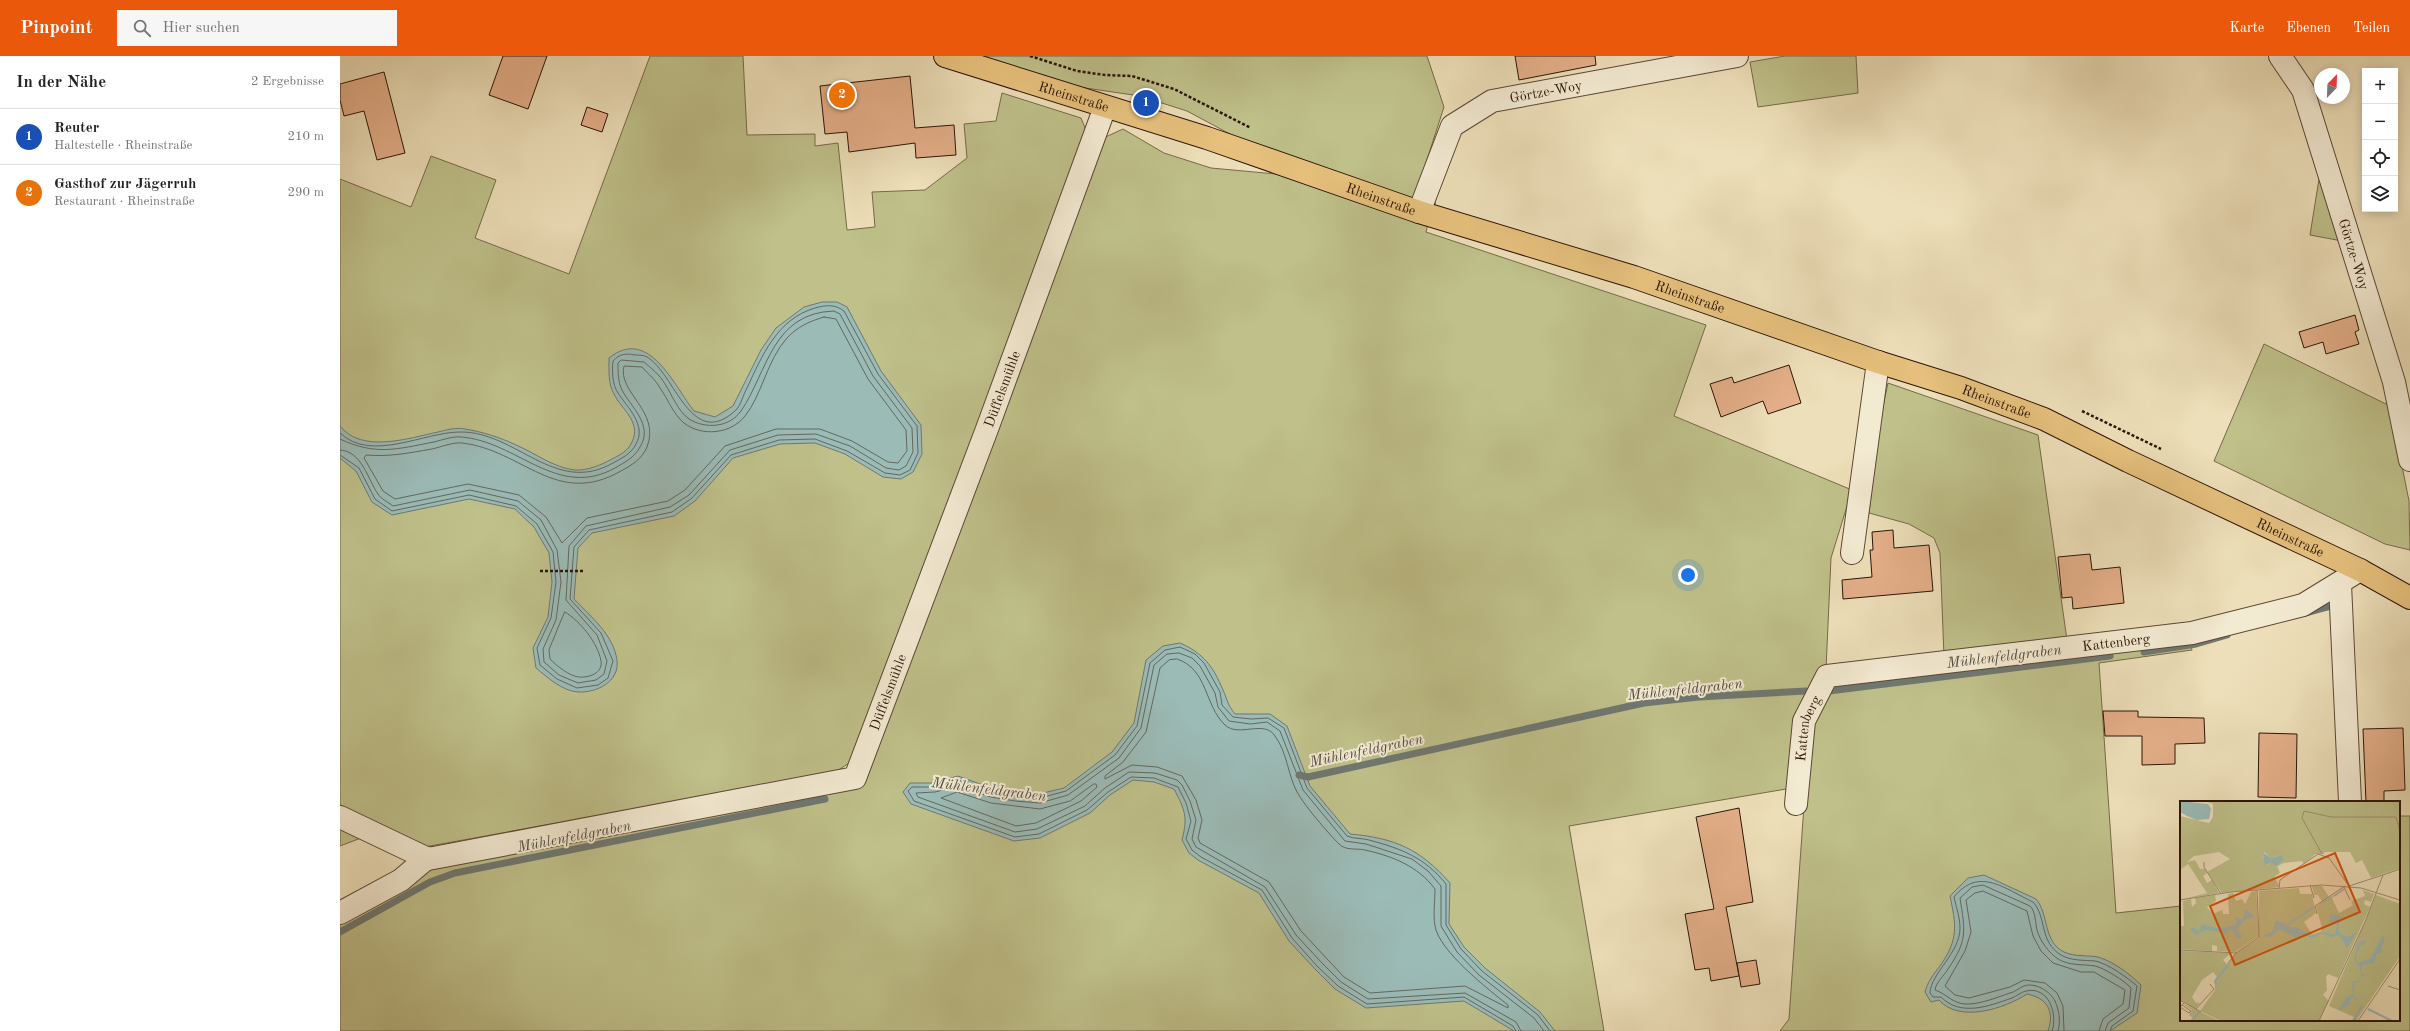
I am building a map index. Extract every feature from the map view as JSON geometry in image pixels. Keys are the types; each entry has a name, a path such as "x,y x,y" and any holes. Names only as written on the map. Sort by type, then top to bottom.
{"main road":[{"name":"Rheinstraße","path":"945,56 1207,138 1419,212 1634,277 1878,362 1961,388 2044,419 2128,462 2360,570 2410,598"}],"street":[{"name":"Görtze-Woy","path":"1419,212 1426,188 1452,126 1492,101 1737,56"},
{"name":"Görtze-Woy","path":"2280,56 2303,90 2308,104 2394,382 2410,460"},
{"name":"Düffelsmühle","path":"427,858 855,778 987,430 1105,107"},
{"path":"1852,553 1878,362"},
{"name":"Kattenberg","path":"1796,804 1804,721 1827,676 2192,633 2303,605 2340,584 2360,570"},
{"path":"2340,584 2350,801"},
{"path":"340,817 427,858 401,880 340,913"}],"path":[{"path":"540,571 584,571"}],"green space":[{"path":"650,56 743,56 747,135 815,134 815,146 838,143 847,230 875,227 872,192 925,190 967,158 964,124 996,121 1002,93 1081,118 1088,135 849,763 834,773 419,848 340,809 340,179 411,207 431,156 496,180 475,238 569,274"},
{"path":"974,56 1427,56 1444,107 1423,172 1438,178 1435,206 1258,149 1187,111 1140,96 1065,85"},
{"path":"1785,56 1856,56 1858,93 1758,107 1750,62"},
{"path":"1123,129 1164,153 1211,168 1276,174 1428,224 1426,232 1706,325 1674,416 1852,490 1831,558 1826,669 1792,788 1569,826 1604,1031 340,1031 340,918 427,870 846,787 1101,139"},
{"path":"2320,173 2342,241 2310,235"},
{"path":"2264,344 2390,406 2409,501 2410,550 2385,544 2214,461"},
{"path":"1888,383 2038,435 2067,640 1944,657 1940,553 1934,538 1909,524 1869,513 1879,426"},
{"path":"2190,641 2192,650 2099,663 2116,913 2180,906 2180,1021 2400,1021 2400,816 2410,816 2410,1031 1780,1031 1789,1019 1808,748 1813,720 1828,686 1941,674"},
{"path":"340,827 361,838 340,846"}],"water":[{"path":"822,302 837,302 847,307 881,371 921,425 922,454 913,472 901,479 883,477 845,454 815,443 780,444 733,458 695,501 674,516 592,533 578,548 574,599 594,619 611,642 615,651 617,668 611,680 605,685 592,691 578,692 566,689 555,683 536,668 533,648 548,617 552,582 549,553 534,527 515,509 469,499 392,515 372,502 356,471 340,458 340,426 349,435 361,440 373,442 386,442 414,438 458,428 497,437 567,469 584,470 594,467 624,452 632,442 634,435 633,422 617,400 612,390 609,377 609,358 623,350 636,349 648,354 659,363 669,375 694,411 715,417 733,406 761,350 776,328 804,307"},
{"path":"1180,643 1195,651 1211,667 1229,705 1235,714 1270,714 1287,726 1310,786 1350,834 1394,842 1417,854 1439,871 1450,883 1449,924 1464,947 1485,968 1540,1012 1555,1031 1514,1031 1464,1001 1366,1008 1335,989 1289,941 1259,893 1198,860 1189,853 1182,840 1185,825 1183,808 1174,789 1154,782 1133,780 1110,795 1090,813 1040,838 1014,841 911,804 903,792 910,783 933,783 958,776 994,789 1016,792 1039,794 1064,788 1112,752 1134,723 1146,660 1163,646"},
{"path":"1984,875 2036,899 2043,912 2049,935 2057,947 2064,952 2068,954 2104,959 2137,981 2141,985 2137,1013 2110,1031 2048,1031 2050,1024 2050,1012 2048,1006 2040,999 2027,994 2017,1000 1994,1009 1970,1012 1958,1011 1948,1007 1939,1000 1931,1002 1925,992 1926,988 1946,956 1953,940 1954,915 1950,896 1968,878"}],"building":[{"path":"503,56 547,56 528,109 489,95"},
{"path":"1515,56 1595,56 1596,65 1519,80"},
{"path":"384,72 405,153 377,160 364,111 344,116 340,100 340,84"},
{"path":"910,76 915,128 954,125 956,155 916,158 915,143 849,152 847,132 825,134 820,86"},
{"path":"587,107 608,114 602,132 581,125"},
{"path":"2355,315 2359,330 2355,332 2359,344 2326,354 2323,342 2304,348 2299,332"},
{"path":"1789,365 1801,403 1768,414 1763,401 1721,417 1710,384 1732,377 1734,383"},
{"path":"1893,530 1894,548 1929,545 1933,591 1843,599 1842,580 1872,577 1870,550 1873,550 1872,532"},
{"path":"2090,554 2092,570 2120,567 2124,603 2073,609 2072,597 2062,598 2058,557"},
{"path":"2103,711 2138,711 2138,717 2204,718 2205,743 2175,744 2175,764 2142,765 2142,736 2105,736"},
{"path":"2403,728 2405,790 2384,791 2384,801 2366,801 2363,729"},
{"path":"2259,733 2297,734 2296,798 2258,797"},
{"path":"1739,808 1753,902 1726,907 1739,976 1711,981 1709,968 1695,970 1685,914 1714,909 1696,817"},
{"path":"1756,960 1760,984 1741,987 1737,963"}],"waterway":[{"name":"Mühlenfeldgraben","path":"2306,613 2335,605"},
{"name":"Mühlenfeldgraben","path":"2144,652 2196,644 2227,635"},
{"name":"Mühlenfeldgraben","path":"1829,691 2110,656"},
{"name":"Mühlenfeldgraben","path":"1299,775 1308,777 1644,703 1699,697 1806,691"},
{"name":"Mühlenfeldgraben","path":"340,932 430,882 455,873 825,799"}],"place":[{"name":"Gasthof zur Jägerruh","path":"842,95"},
{"name":"Reuter","path":"1146,103"}]}
